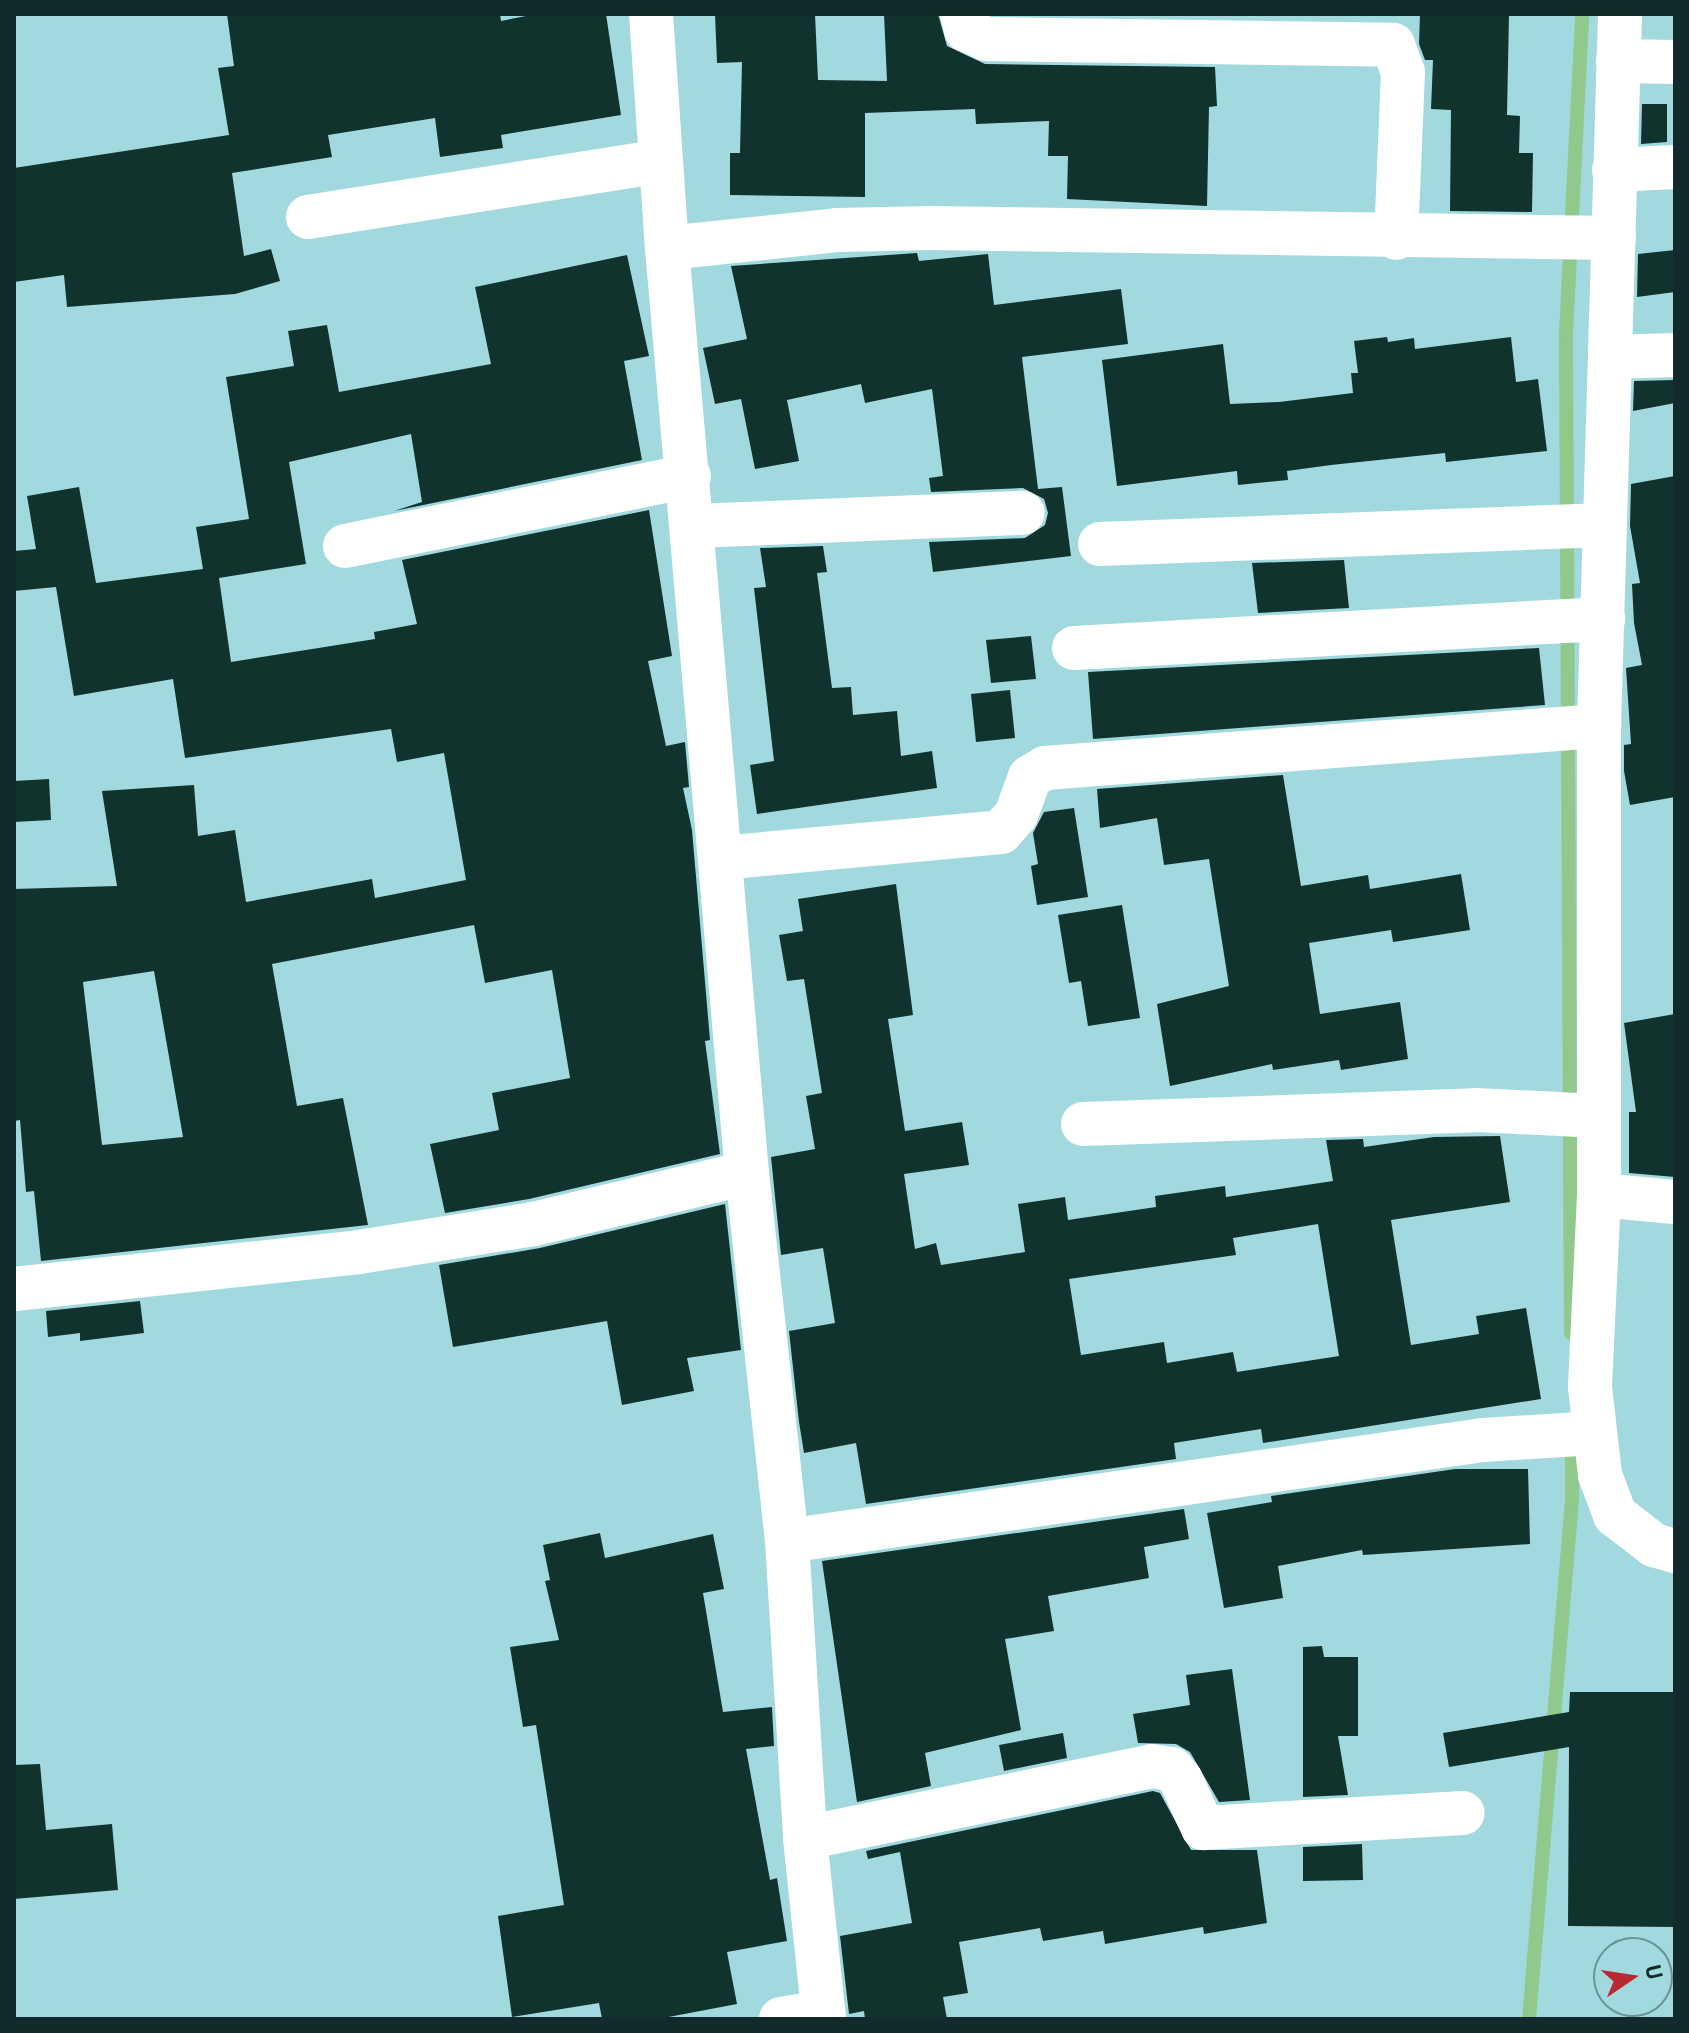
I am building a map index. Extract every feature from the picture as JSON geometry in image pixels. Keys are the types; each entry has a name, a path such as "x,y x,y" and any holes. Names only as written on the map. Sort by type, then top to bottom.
{"street":[{"path":"651,14 667,248 694,526 747,1173 787,1541 805,1838 824,2015 781,2019"},
{"path":"962,14 966,30 986,39 1393,45 1403,72 1396,238"},
{"path":"1620,14 1614,170 1586,239 1611,357 1592,525 1588,619 1570,728 1599,1116 1599,1195 1590,1387 1576,1434 1600,1475 1615,1515 1654,1545 1675,1551"},
{"path":"1618,61 1675,62"},
{"path":"308,217 661,161"},
{"path":"1614,170 1675,167"},
{"path":"667,248 837,230 931,228 1586,239"},
{"path":"1611,357 1675,355"},
{"path":"345,546 689,476"},
{"path":"694,526 1023,513"},
{"path":"1100,544 1592,525"},
{"path":"1074,648 1522,620 1588,619"},
{"path":"721,858 1001,832 1016,815 1030,777 1045,768 1570,728"},
{"path":"1083,1124 1476,1110 1599,1116"},
{"path":"14,1289 359,1252 534,1224 747,1173"},
{"path":"1599,1195 1675,1202"},
{"path":"787,1541 1483,1440 1576,1434"},
{"path":"805,1838 1152,1766 1172,1769 1181,1780 1203,1828 1463,1813"}],"building":[{"path":"227,14 500,14 501,21 536,14 606,14 621,115 501,135 503,148 440,157 435,118 328,135 332,157 232,173 244,256 271,249 280,281 235,294 67,307 64,275 14,282 14,168 229,135 218,68 234,66"},
{"path":"715,14 815,14 818,80 887,81 884,14 938,14 947,46 985,64 1215,67 1217,106 1209,107 1207,206 1067,199 1068,156 1048,156 1049,121 976,124 975,109 865,113 865,197 730,195 730,153 740,153 742,62 717,63"},
{"path":"1420,14 1509,14 1507,115 1520,116 1519,153 1533,153 1532,212 1450,211 1451,110 1431,109 1433,60 1425,60 1419,44"},
{"path":"1642,104 1667,104 1667,142 1641,144"},
{"path":"1675,250 1675,292 1637,297 1638,254"},
{"path":"917,253 919,261 988,254 994,305 1121,289 1128,344 1022,357 1038,489 1062,487 1071,556 933,572 929,542 1025,538 1045,525 1048,513 1044,499 1023,488 931,492 929,478 943,476 932,389 865,403 861,384 787,400 799,461 755,469 741,399 715,404 703,348 747,339 731,266"},
{"path":"627,255 649,356 624,361 642,460 394,511 422,502 411,434 289,462 306,564 219,578 231,662 375,639 374,632 417,624 402,560 649,510 672,656 648,661 666,746 685,742 689,787 683,788 692,830 710,1040 705,1041 720,1154 529,1199 445,1213 430,1144 499,1130 492,1093 570,1078 552,970 485,983 474,925 272,964 297,1106 343,1098 368,1225 41,1261 34,1191 26,1192 20,1120 14,1121 14,889 117,886 102,791 194,785 198,836 235,830 246,902 372,879 375,898 466,880 444,753 397,762 391,729 185,758 173,679 74,696 56,587 14,591 14,551 36,549 27,496 79,487 96,583 203,569 196,527 249,519 226,377 294,366 288,331 327,325 339,392 491,364 475,287","holes":["154,971 183,1137 102,1145 83,982"]},
{"path":"1387,337 1388,342 1414,338 1415,349 1511,337 1516,382 1538,379 1547,451 1446,462 1445,453 1331,465 1287,471 1288,480 1238,485 1237,471 1117,486 1102,360 1223,344 1230,404 1279,402 1353,393 1351,373 1358,373 1354,341"},
{"path":"1675,380 1675,403 1633,411 1634,381"},
{"path":"1675,476 1675,797 1630,805 1624,771 1624,745 1631,744 1626,668 1642,665 1634,623 1632,584 1640,583 1630,526 1631,484"},
{"path":"823,546 827,572 817,573 832,688 851,687 853,715 897,711 901,756 932,751 937,788 757,814 750,765 774,761 754,588 766,587 760,548"},
{"path":"1344,560 1349,608 1258,613 1252,563"},
{"path":"1031,636 1036,679 991,683 986,640"},
{"path":"1539,648 1545,705 1093,739 1088,672"},
{"path":"1010,690 1015,738 976,742 971,694"},
{"path":"1283,775 1301,886 1368,875 1370,889 1461,874 1470,930 1393,942 1391,930 1309,943 1320,1014 1400,1002 1408,1059 1341,1070 1339,1060 1273,1070 1272,1064 1170,1086 1157,1004 1229,986 1209,859 1164,865 1157,818 1100,828 1097,789"},
{"path":"49,779 51,820 14,822 14,781"},
{"path":"1074,808 1088,897 1037,905 1031,866 1038,864 1033,833 1044,812"},
{"path":"896,884 913,1015 888,1019 905,1131 962,1122 969,1165 904,1174 915,1249 936,1243 941,1265 1025,1252 1018,1204 1065,1197 1068,1220 1156,1207 1155,1196 1225,1186 1226,1197 1333,1181 1326,1140 1363,1139 1364,1147 1434,1137 1500,1136 1510,1202 1391,1220 1411,1345 1479,1334 1476,1316 1526,1308 1541,1399 1263,1443 1261,1429 1174,1443 1176,1459 866,1504 856,1443 804,1453 799,1422 789,1331 835,1323 823,1248 781,1255 771,1157 815,1149 806,1096 822,1093 804,979 787,981 779,935 803,931 798,899","holes":["1318,1224 1339,1356 1237,1372 1233,1352 1167,1363 1164,1342 1081,1355 1069,1279 1236,1255 1233,1238"]},
{"path":"1122,905 1140,1018 1088,1026 1081,981 1069,983 1058,915"},
{"path":"1675,1014 1675,1177 1629,1173 1629,1112 1636,1112 1624,1023"},
{"path":"725,1204 741,1350 687,1358 694,1391 622,1405 607,1321 453,1347 439,1265 540,1248"},
{"path":"140,1301 144,1333 80,1341 80,1333 48,1337 46,1311"},
{"path":"1455,1469 1528,1469 1530,1544 1363,1555 1362,1550 1278,1566 1283,1598 1224,1608 1207,1513 1272,1502 1271,1496"},
{"path":"1184,1509 1189,1539 1144,1547 1149,1578 1048,1596 1054,1631 1005,1639 1021,1730 925,1753 931,1786 857,1802 822,1561"},
{"path":"600,1533 605,1558 713,1534 724,1589 703,1593 723,1712 772,1707 774,1746 746,1749 770,1880 777,1878 787,1941 727,1952 737,2004 658,2019 602,2019 599,2003 512,2017 498,1916 564,1905 536,1725 523,1727 510,1647 559,1640 545,1581 550,1580 543,1545"},
{"path":"1322,1646 1324,1657 1358,1657 1358,1736 1338,1736 1348,1795 1303,1797 1303,1647"},
{"path":"1232,1669 1250,1800 1219,1802 1190,1752 1176,1744 1138,1743 1133,1714 1190,1705 1186,1675"},
{"path":"1570,1692 1675,1692 1675,1927 1568,1926 1569,1747 1449,1767 1443,1733 1569,1712"},
{"path":"1063,1733 1067,1758 1004,1771 999,1745"},
{"path":"40,1764 46,1830 112,1824 118,1890 14,1899 14,1765"},
{"path":"1153,1791 1160,1793 1191,1850 1257,1850 1267,1923 1204,1934 1203,1927 1105,1944 1103,1931 1043,1941 1040,1928 959,1942 968,1993 943,1997 947,2019 865,2019 864,2011 849,2014 840,1936 912,1923 900,1852 868,1859 866,1851"},
{"path":"1362,1844 1363,1880 1303,1881 1303,1847"}],"waterway":[{"path":"1571,1333 1566,334 1582,14"},
{"path":"1529,2019 1572,1499 1572,1438"}]}
